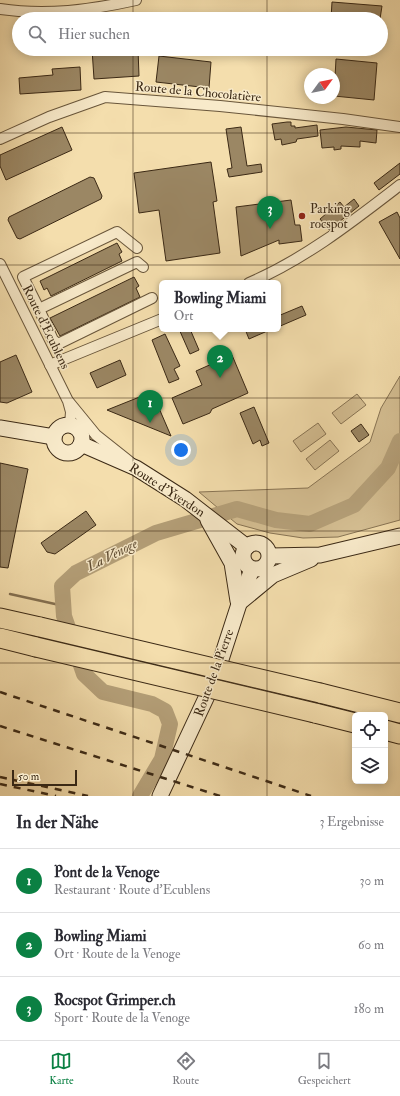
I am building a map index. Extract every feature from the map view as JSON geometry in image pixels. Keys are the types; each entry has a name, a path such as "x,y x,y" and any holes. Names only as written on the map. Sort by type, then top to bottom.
{"highway":[{"path":"0,618 400,712"},
{"path":"0,638 352,722"},
{"path":"388,731 400,734"}],"main road":[{"path":"70,425 75,426 81,434 81,444 77,450 65,453 55,445 54,436 58,429 70,425"},
{"path":"0,428 54,436"},
{"name":"Route d'Yverdon","path":"81,444 136,468 185,499 203,513 221,532 246,547"},
{"path":"221,532 232,563 239,604"},
{"path":"239,604 273,575 320,555 400,536"},
{"path":"254,543 262,544 268,550 270,556 266,566 258,569 252,569 246,565 243,558 246,547 254,543"},
{"path":"270,556 320,555"},
{"name":"Route de la Pierre","path":"160,796 203,708 252,569"}],"street":[{"path":"0,9 51,12 95,9 136,0"},
{"name":"Route de la Chocolatière","path":"0,139 49,117 105,97 220,106 343,119 400,127"},
{"path":"256,280 286,266 330,239 400,185"},
{"path":"137,248 117,232 23,277 53,340 58,344 152,298"},
{"path":"39,310 137,262 143,267"},
{"name":"Route d'Ecublens","path":"0,264 68,401 96,435 122,454 136,468"},
{"path":"50,365 159,319"},
{"name":"Route d'Ecublens","path":"68,401 70,425"}],"shaded area":[{"path":"400,376 400,520 338,537 303,538 270,533 237,524 199,492 308,488 370,442 381,408"},
{"path":"357,394 366,405 341,424 332,413"},
{"path":"318,423 326,434 301,452 293,441"},
{"path":"330,440 339,451 315,470 306,459"}],"building":[{"path":"332,2 382,6 381,12 331,12"},
{"path":"92,56 138,56 139,76 94,79"},
{"path":"159,56 211,62 209,88 156,82"},
{"path":"336,59 377,63 374,100 340,97 340,68 336,68"},
{"path":"80,67 81,90 20,94 19,78 53,75 52,69"},
{"path":"291,122 291,126 295,126 295,128 317,125 318,136 297,139 296,142 282,145 281,139 275,140 272,124"},
{"path":"62,127 72,150 6,180 0,166 0,155"},
{"path":"241,127 247,166 261,164 262,172 229,177 227,169 232,168 226,129"},
{"path":"346,127 377,130 376,143 360,141 360,147 341,146 341,149 334,150 334,147 322,148 320,130"},
{"path":"211,162 217,201 213,202 220,253 166,261 159,210 139,213 134,173"},
{"path":"400,163 400,174 379,190 374,183"},
{"path":"90,177 94,178 102,196 101,199 20,239 17,238 8,220 9,217"},
{"path":"354,199 359,206 329,230 320,219 340,202 344,207"},
{"path":"291,200 295,225 300,225 302,241 279,244 279,240 241,256 236,207"},
{"path":"397,212 400,218 400,259 379,222"},
{"path":"117,243 122,252 119,254 122,261 51,296 47,288 44,290 40,281"},
{"path":"134,277 139,286 136,288 140,297 60,336 50,318"},
{"path":"302,306 306,315 281,326 281,315"},
{"path":"180,332 191,332 199,350 190,354"},
{"path":"246,332 265,332 249,339"},
{"path":"165,334 180,366 174,369 179,379 169,383 152,340"},
{"path":"16,355 32,392 7,403 0,402 0,362"},
{"path":"232,355 248,393 212,409 210,413 183,424 172,398 202,385 196,371"},
{"path":"120,360 126,375 97,388 90,373"},
{"path":"152,392 171,436 107,410"},
{"path":"254,407 269,443 262,446 260,440 253,444 240,413"},
{"path":"361,424 369,435 359,442 351,431"},
{"path":"0,463 28,469 8,568 0,567"},
{"path":"86,511 96,525 55,554 47,552 41,543"}],"waterway":[{"name":"La Venoge","path":"140,796 162,759 170,724 165,711 152,704 103,692 84,674 64,616 62,586 76,573 156,533 237,509 276,520 310,524 354,505 388,468 400,441"},
{"path":"10,594 64,606"}],"railway":[{"path":"0,692 311,796"},
{"path":"0,726 220,796"},
{"path":"0,777 88,796"},
{"path":"0,784 56,796"}],"place":[{"name":"Parking rocspot","path":"302,216"},
{"name":"Rocspot Grimper.ch","path":"270,229"},
{"name":"Bowling Miami","path":"220,378"},
{"name":"Pont de la Venoge","path":"150,423"}]}
